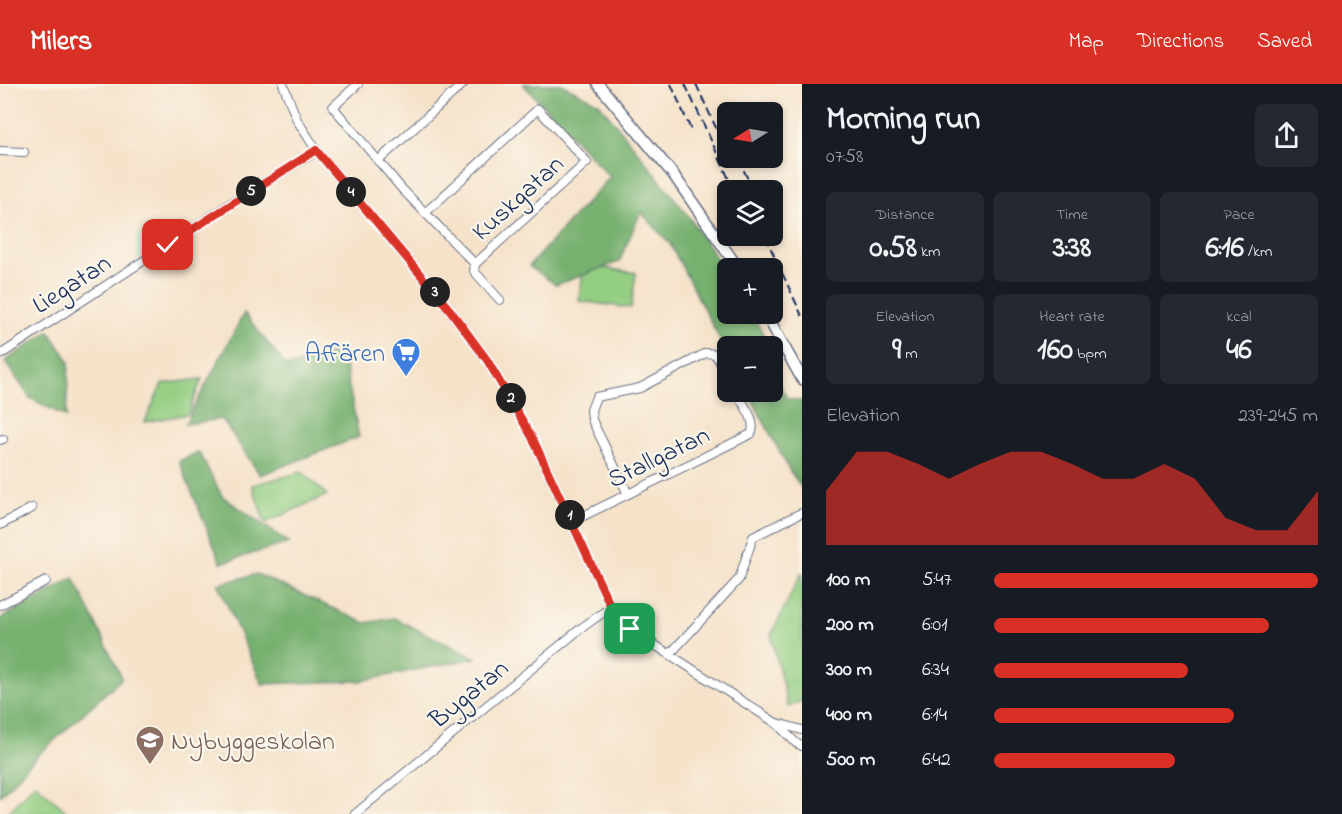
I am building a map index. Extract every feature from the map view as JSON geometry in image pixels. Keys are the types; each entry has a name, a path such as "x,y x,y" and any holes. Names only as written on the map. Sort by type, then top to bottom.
{"main road":[{"path":"598,84 673,174 731,258"},
{"path":"772,324 802,379"}],"street":[{"path":"283,84 297,120 316,150 471,335 504,387 532,437 573,521 611,607 630,629 776,723 802,746"},
{"name":"Kuskgatan","path":"358,84 333,107 425,213 475,264 587,162 538,109 425,213"},
{"path":"378,161 463,84"},
{"name":"Liegatan","path":"0,355 316,150"},
{"path":"0,151 24,152"},
{"path":"475,264 474,271 500,300"},
{"path":"628,494 592,420 591,410 596,397 640,388 706,352 717,356"},
{"name":"Stallgatan","path":"573,521 751,434 754,429 753,422 742,402"},
{"path":"0,525 32,508"},
{"path":"670,654 739,579 753,537 801,513"},
{"path":"0,605 46,581"},
{"name":"Bygatan","path":"355,814 580,629 611,607"},
{"path":"776,723 802,730"}],"green space":[{"path":"523,84 562,84 599,103 687,214 717,259 717,324 758,324 764,336 718,336 670,244 641,212 619,262 556,285 529,266 610,177"},
{"path":"584,265 636,273 631,308 579,301"},
{"path":"244,313 287,367 342,350 359,437 260,475 222,419 185,424"},
{"path":"49,331 69,361 66,417 30,398 5,361"},
{"path":"202,379 188,414 145,422 162,384"},
{"path":"783,390 787,398 802,401 802,488 790,471 753,402 783,402"},
{"path":"199,452 222,496 289,543 221,563 179,461"},
{"path":"302,472 327,495 265,523 252,485"},
{"path":"802,572 802,701 788,707 771,635"},
{"path":"257,574 365,623 394,618 476,658 361,681 262,684 218,584"},
{"path":"74,578 122,678 34,759 0,796 0,619"},
{"path":"35,783 69,814 7,814"}],"railway":[{"path":"671,84 691,130"},
{"path":"685,84 729,180"},
{"path":"696,84 717,130"},
{"path":"743,168 748,180"},
{"path":"770,246 802,316"}],"place":[{"name":"Affären","path":"406,378"},
{"name":"Nybyggeskolan","path":"150,766"}],"route":[{"path":"168,245 316,150 471,335 532,437 611,607 630,629"}]}
